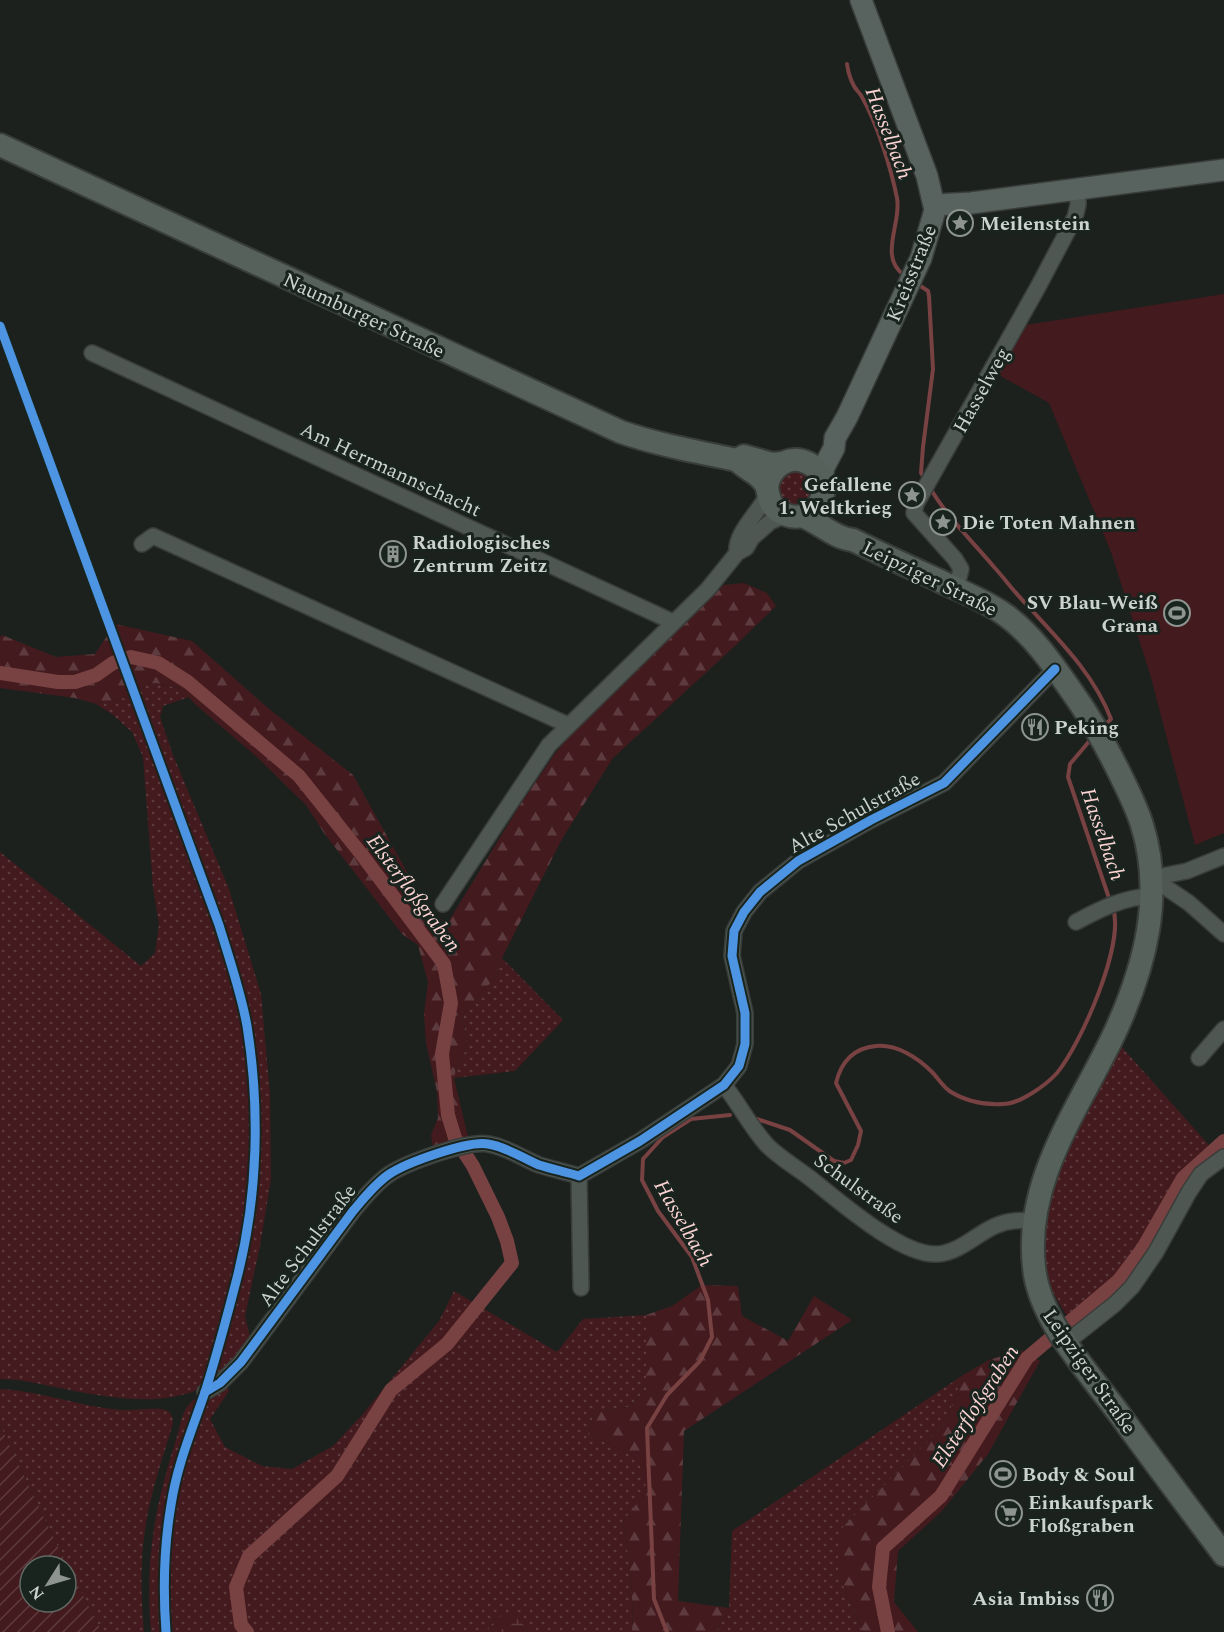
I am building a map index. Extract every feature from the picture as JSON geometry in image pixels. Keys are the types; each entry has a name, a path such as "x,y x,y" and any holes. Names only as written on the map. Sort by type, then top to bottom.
{"main road":[{"name":"Kreisstraße","path":"822,487 824,467 834,448 835,438 906,292 927,241 935,205 861,0"},
{"name":"Naumburger Straße","path":"0,145 604,425 656,444 737,459 744,456 772,464 792,462"},
{"path":"935,205 971,203 1224,170"},
{"name":"Kreisstraße","path":"792,462 810,456 824,442 835,438"},
{"name":"Naumburger Straße","path":"737,459 742,466 761,479 767,491"},
{"path":"792,462 813,466 822,487 815,509 794,516 774,507 767,491 772,472 792,462"},
{"name":"Leipziger Straße","path":"822,487 826,506 833,518 853,540"},
{"name":"Leipziger Straße","path":"794,516 813,520 843,539 853,540 958,585 1016,623 1055,669 1091,720 1107,748 1141,823 1147,842 1152,887 1146,943 1130,998 1101,1062 1058,1141 1043,1184 1035,1221 1033,1252 1036,1281 1044,1305 1061,1333 1224,1555"}],"street":[{"name":"Hasselweg","path":"958,585 961,569 955,559 914,513 916,504 1075,217 1078,188"},
{"name":"Am Herrmannschacht","path":"92,353 673,622"},
{"path":"737,553 736,545 742,532 763,504 767,491"},
{"path":"443,904 546,747 708,589 737,553 746,548 752,538 770,522 794,516"},
{"path":"142,544 153,536 568,725"},
{"name":"Alte Schulstraße","path":"205,1392 220,1383 241,1362 372,1189 388,1175 404,1166 466,1146 487,1143 512,1151 537,1164 579,1176 640,1141 724,1085 739,1066 745,1044 745,1013 732,956 734,931 744,912 760,892 798,861 944,783 1055,669"},
{"path":"1076,922 1099,909 1139,896 1152,887 1224,856"},
{"path":"1152,887 1189,903 1224,934"},
{"path":"1199,1058 1224,1029"},
{"name":"Schulstraße","path":"724,1085 741,1112 768,1146 868,1223 900,1243 936,1254 952,1251 1004,1223 1018,1220 1035,1221"},
{"path":"1061,1333 1115,1304 1132,1287 1156,1252 1201,1174 1224,1157"},
{"path":"579,1176 581,1288"}],"green space":[{"name":"SV Blau-Weiß Grana","path":"1224,294 1224,833 1195,845 1150,674 1111,552 1049,403 997,374 1026,325"},
{"path":"799,467 816,484 806,505 789,506 777,495 778,478"},
{"path":"744,583 767,593 776,606 613,758 562,839 502,958 495,979 463,1015 467,1049 457,1064 454,1078 468,1137 433,1148 431,1135 438,1118 437,1092 426,1043 424,1014 428,982 418,945 402,934 324,833 306,805 257,757 196,705 181,689 157,683 145,684 128,697 96,704 75,698 0,688 0,637 2,635 56,657 95,654 115,624 192,641 268,708 353,775 427,908 447,924 520,805 577,726 724,585"},
{"path":"157,683 181,689 189,697 163,706 160,717 173,755 229,889 261,994 270,1094 271,1179 245,1316 251,1341 228,1370 206,1386 182,1395 155,1399 128,1399 19,1380 0,1379 0,852 141,966 155,953 159,924 153,888 143,757 132,732 96,704 128,697 144,684"},
{"path":"502,958 563,1020 515,1071 454,1078 457,1064 467,1049 463,1015 495,979"},
{"path":"1120,1045 1216,1153 1189,1177 1133,1275 1114,1296 1073,1327 1044,1277 1042,1237 1048,1194 1061,1157"},
{"path":"702,1285 738,1286 742,1316 788,1341 814,1296 852,1320 684,1431 678,1601 729,1608 716,1632 632,1632 630,1576 623,1521 647,1491 638,1459 588,1434 595,1411 628,1407 646,1390 646,1315 672,1306"},
{"path":"454,1291 557,1352 583,1319 646,1315 646,1390 628,1407 595,1411 588,1434 639,1459 648,1491 623,1521 630,1576 632,1632 528,1632 527,1628 496,1617 487,1632 151,1632 149,1582 153,1536 180,1423 189,1404 226,1384 229,1391 210,1419 225,1447 262,1466 292,1469 333,1446 362,1415 439,1321"},
{"path":"1021,1350 1040,1361 988,1454 941,1512 898,1551 894,1602 918,1632 863,1632 838,1573 838,1546 843,1527 945,1424 963,1375 989,1360"},
{"path":"963,1375 945,1424 843,1527 838,1573 863,1632 716,1632 729,1608 732,1531"},
{"path":"0,1389 16,1390 107,1408 168,1411 173,1423 153,1489 143,1548 144,1632 102,1632 78,1586 78,1554 62,1554 0,1425"},
{"path":"0,1425 62,1554 18,1554 18,1614 78,1614 78,1586 102,1632 0,1632"},
{"path":"513,1615 527,1628 528,1632 487,1632 496,1617"}],"waterway":[{"name":"Hasselbach","path":"847,64 849,75 873,120 891,173 898,208 892,249 893,259 896,268 904,275"},
{"name":"Hasselbach","path":"916,283 928,291 929,296 933,369 921,473 925,479"},
{"name":"Hasselbach","path":"930,488 960,529 1085,672 1111,719 1104,726"},
{"name":"Elsterfloßgraben","path":"0,673 58,682 75,682 96,675 113,663 131,657 158,663 188,682 299,776 444,964 451,1003 442,1054 448,1115 455,1138 473,1166 498,1217 512,1263 447,1344 391,1390 337,1476 249,1556 236,1587 241,1625 247,1632"},
{"name":"Hasselbach","path":"1092,738 1070,764 1068,777 1110,901"},
{"name":"Hasselbach","path":"757,1119 790,1130 834,1161 844,1163 851,1160 861,1131 836,1083 841,1069 850,1057 868,1047 876,1046 892,1047 914,1057 948,1090 969,1100 1003,1104 1017,1101 1032,1093 1057,1073 1078,1040 1088,1018 1113,945 1115,924 1113,908"},
{"name":"Hasselbach","path":"667,1632 654,1599 647,1428 667,1395 700,1361 712,1337 708,1300 692,1257 658,1211 642,1180 643,1159 663,1137 691,1119 730,1115"},
{"name":"Elsterfloßgraben","path":"888,1632 879,1587 883,1548 941,1496 1027,1358 1119,1280 1143,1248 1183,1178 1224,1141"}],"cycle path":[{"path":"0,326 219,925 242,1001 251,1057 255,1150 250,1213 245,1244 222,1333 174,1490 164,1585 166,1632"},
{"path":"205,1392 220,1383 241,1362 353,1211 374,1187 396,1170 467,1145 488,1144 539,1165 579,1176 640,1141 724,1085 739,1066 745,1044 745,1013 732,956 734,931 744,912 760,892 798,861 944,783 1055,669"}],"place":[{"name":"Meilenstein","path":"960,223"},
{"name":"Gefallene 1. Weltkrieg","path":"912,495"},
{"name":"Die Toten Mahnen","path":"943,522"},
{"name":"Radiologisches Zentrum Zeitz","path":"393,554"},
{"name":"SV Blau-Weiß Grana","path":"1177,613"},
{"name":"Peking","path":"1035,727"},
{"name":"Body & Soul","path":"1003,1474"},
{"name":"Einkaufspark Floßgraben","path":"1009,1513"},
{"name":"Asia Imbiss","path":"1100,1598"}]}
